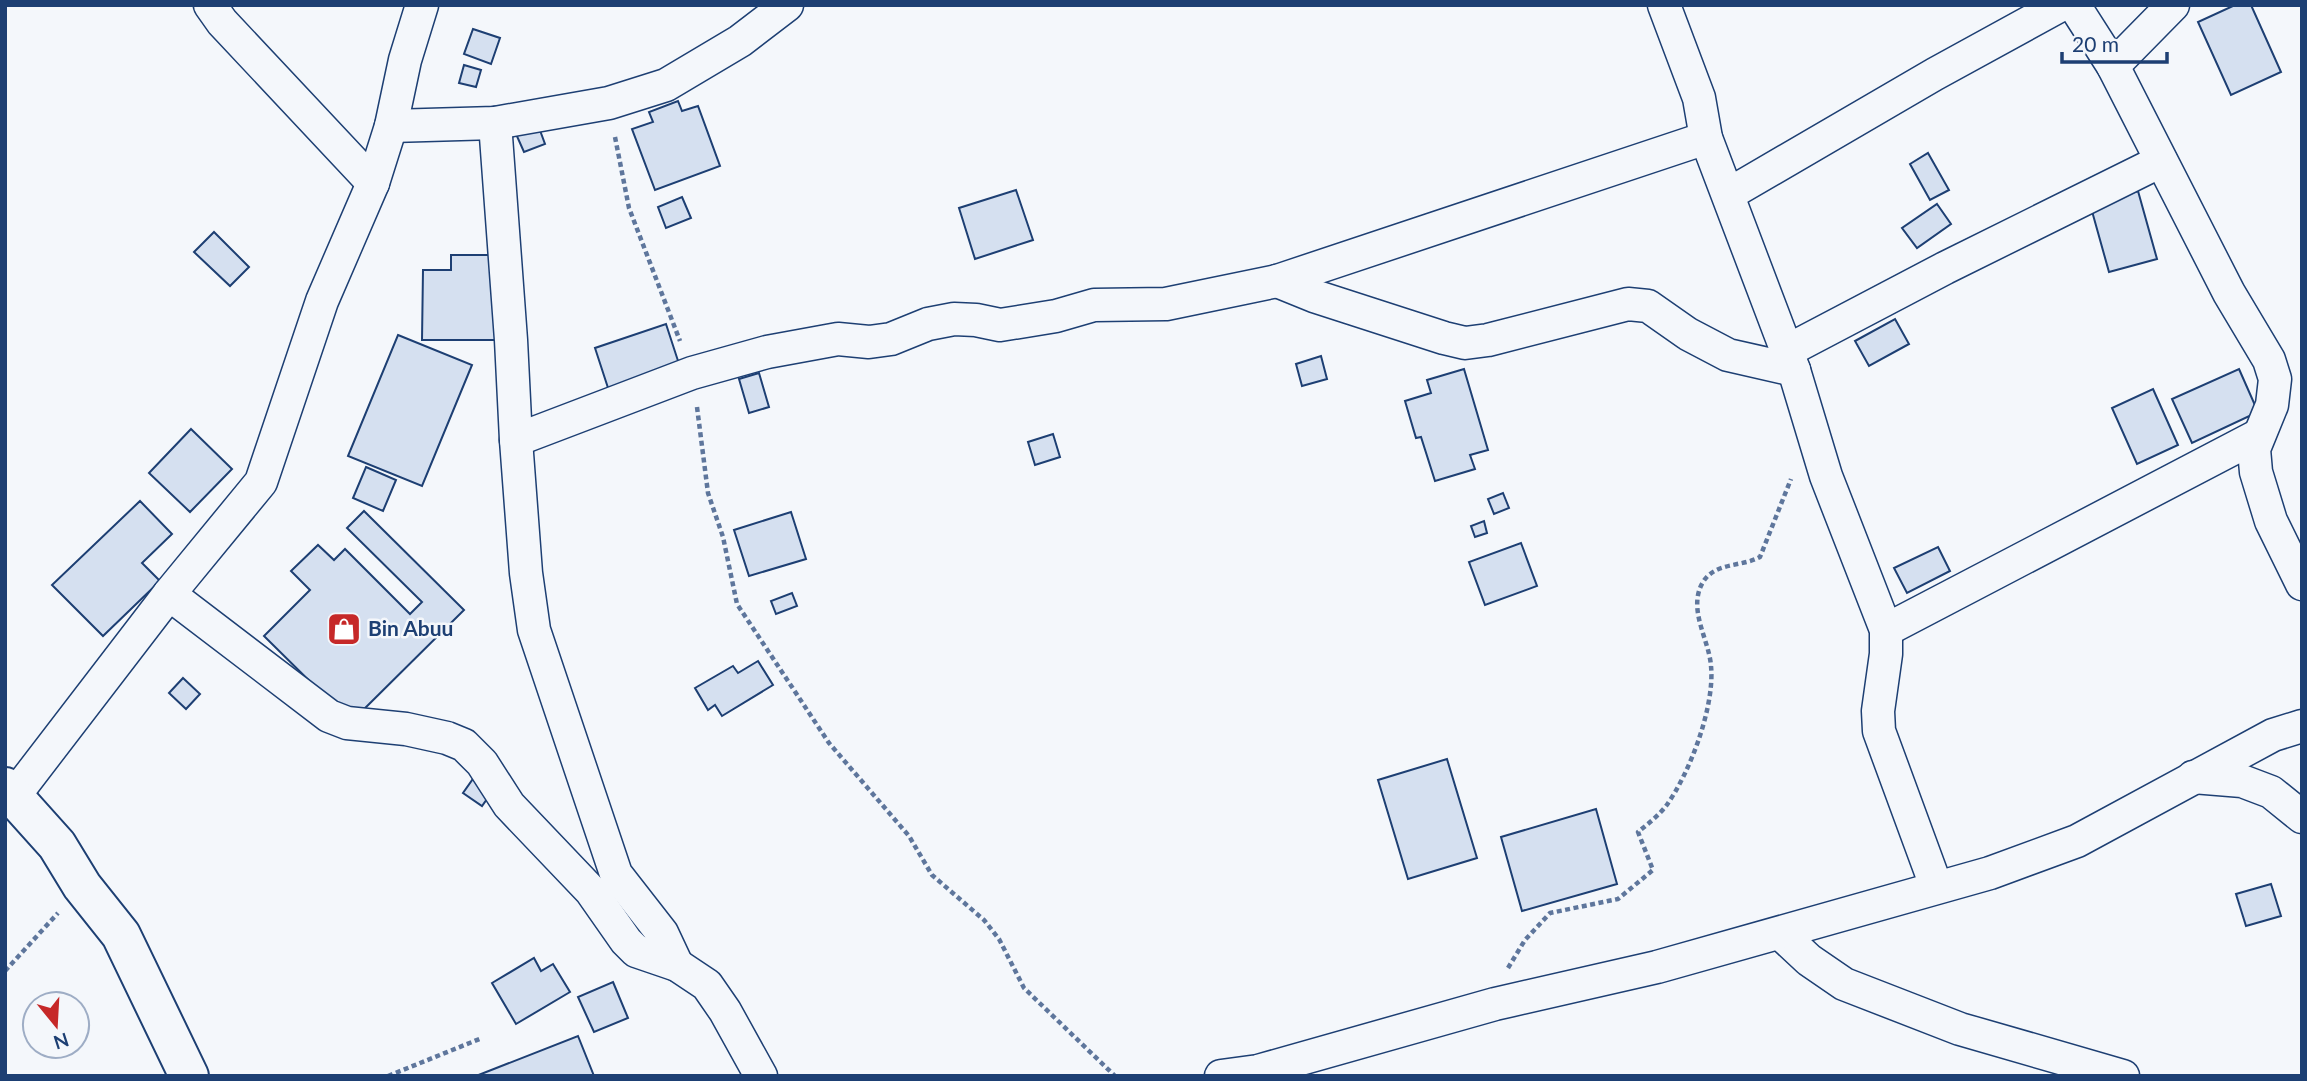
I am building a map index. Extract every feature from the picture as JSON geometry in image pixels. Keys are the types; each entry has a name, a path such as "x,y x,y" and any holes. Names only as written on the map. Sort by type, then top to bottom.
{"main road":[{"path":"9,792 57,845 82,886 121,935 189,1076"}],"street":[{"path":"210,5 222,22 373,183"},
{"path":"9,792 261,482 322,301 373,183 391,126 405,60 422,5"},
{"path":"391,126 495,123 609,103 666,85 740,41 788,5"},
{"path":"1664,5 1699,98 1706,138 1790,361 1826,476 1885,630 1878,711 1879,731 1936,886"},
{"path":"1729,194 1935,74 2061,5"},
{"path":"2074,5 2113,66 2230,293 2269,360 2275,379 2272,405 2254,449 2260,484 2271,521 2302,584"},
{"path":"2113,66 2173,5"},
{"path":"495,123 526,573 534,631 616,874 662,933 677,965"},
{"path":"516,440 692,373 767,352 838,340 869,342 891,339 928,324 954,319 1000,325 1056,316 1094,305 1166,304 1277,281 1706,138"},
{"path":"1277,281 1314,296 1465,343 1488,340 1628,304 1647,306 1688,334 1728,355 1790,361 1945,268 2161,161"},
{"path":"1885,630 2259,435"},
{"path":"169,594 329,716 347,723 406,729 447,738 464,745 482,763 509,805 591,891 636,951 677,965 707,985 725,1011 761,1076"},
{"path":"1221,1076 1258,1071 1495,1003 1657,967 1936,886 1990,873 2077,841 2273,735 2302,726"},
{"path":"2193,777 2242,781 2271,792 2302,817"},
{"path":"1780,933 1809,960 1844,984 1959,1029 2123,1076"}],"path":[{"path":"609,103 629,208 692,373 708,493 723,537 737,604 829,743 909,836 932,875 984,920 999,939 1024,988 1115,1076"},
{"path":"1495,1003 1510,962 1525,940 1550,913 1618,899 1653,870 1639,832 1660,813 1679,785 1701,732 1711,695 1711,665 1697,608 1698,594 1703,582 1713,571 1760,557 1812,427"},
{"path":"5,971 82,886"},
{"path":"388,1076 482,1038"}],"building":[{"path":"2235,5 2251,5 2281,72 2231,95 2198,22"},
{"path":"473,29 500,38 491,64 464,54"},
{"path":"464,65 481,70 476,87 459,83"},
{"path":"678,101 682,111 698,106 720,166 655,190 632,129 653,122 649,112"},
{"path":"538,125 545,144 524,152 516,134"},
{"path":"1928,153 1949,190 1930,200 1910,164"},
{"path":"1016,190 1033,240 975,259 959,208"},
{"path":"2138,191 2157,259 2109,272 2090,204"},
{"path":"682,197 691,218 666,228 658,207"},
{"path":"1937,204 1951,224 1917,248 1902,228"},
{"path":"214,232 249,267 230,286 194,252"},
{"path":"451,255 500,255 500,340 422,340 423,270 451,270"},
{"path":"1895,319 1909,344 1869,366 1855,341"},
{"path":"666,324 681,370 610,394 595,348"},
{"path":"398,335 472,365 422,486 348,456"},
{"path":"1321,356 1327,379 1302,386 1296,364"},
{"path":"1464,369 1488,450 1470,455 1475,469 1435,481 1421,437 1416,438 1405,401 1431,393 1427,380"},
{"path":"2239,369 2258,412 2192,443 2172,399"},
{"path":"759,373 769,407 749,413 739,379"},
{"path":"2153,389 2178,445 2137,464 2112,408"},
{"path":"191,429 232,469 190,512 149,473"},
{"path":"1053,434 1060,457 1035,465 1028,442"},
{"path":"366,467 396,480 383,511 353,498"},
{"path":"1503,493 1509,508 1494,514 1488,499"},
{"path":"140,501 172,534 142,563 160,581 103,636 52,585"},
{"path":"364,511 464,610 351,722 264,636 310,590 291,571 318,545 334,560 345,549 410,614 422,602 347,528"},
{"path":"791,512 806,559 749,576 734,530"},
{"path":"1484,521 1487,533 1475,537 1471,526"},
{"path":"1521,543 1537,586 1485,605 1469,562"},
{"path":"1938,547 1950,571 1907,593 1894,568"},
{"path":"792,593 797,606 776,614 771,601"},
{"path":"758,661 773,685 722,716 715,705 708,710 695,688 733,666 738,673"},
{"path":"183,678 200,694 186,709 169,693"},
{"path":"1447,759 1477,858 1408,879 1378,780"},
{"path":"475,776 494,789 482,806 463,793"},
{"path":"1596,809 1617,884 1522,911 1501,837"},
{"path":"2271,884 2281,916 2246,926 2236,894"},
{"path":"534,958 541,971 553,964 570,992 516,1024 492,983"},
{"path":"613,982 628,1018 594,1032 578,997"},
{"path":"578,1036 594,1076 476,1076"}],"place":[{"name":"Bin Abuu","path":"344,629"}]}
